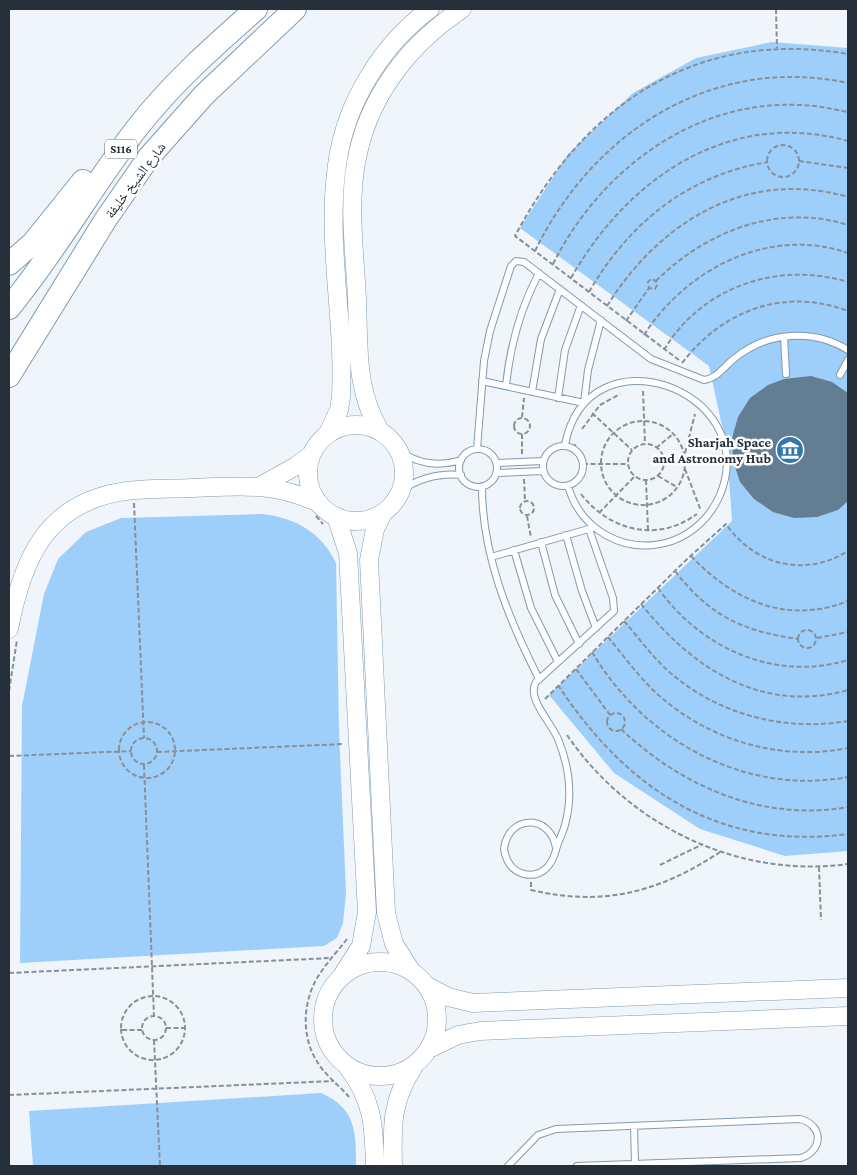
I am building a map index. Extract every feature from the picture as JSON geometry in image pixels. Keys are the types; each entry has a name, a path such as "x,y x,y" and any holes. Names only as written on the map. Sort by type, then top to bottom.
{"highway":[{"name":"شارع الشيخ خليفة","path":"9,308 123,146 174,85 256,9"},
{"name":"شارع الشيخ خليفة","path":"9,376 120,198 149,157 204,95 294,9"},
{"path":"9,264 33,243 97,164 123,146"},
{"path":"9,356 66,271 82,258"}],"street":[{"path":"260,486 296,466 312,454 327,435 338,410 342,390 335,223 337,165 343,137 365,84 380,59 399,36 430,9"},
{"path":"380,432 370,415 360,382 354,224 356,164 370,118 382,92 397,69 413,49 434,29 462,9"},
{"path":"327,435 339,428 353,425 367,426 391,440 399,451 403,464 402,490 393,504 383,513 375,529 369,560 386,913 394,944 412,972 427,986 460,1001 488,1003 848,988"},
{"path":"312,454 308,471 315,507"},
{"path":"13,632 20,579 27,561 50,528 82,504 120,492 260,486 281,489 315,507 331,522 348,553 367,912 361,946 329,992 322,1014 323,1028 328,1043 336,1056 347,1066 359,1082 371,1110 375,1166"},
{"path":"331,522 360,521 383,513"},
{"path":"343,974 355,966 385,961 399,965 412,972"},
{"path":"393,1166 394,1110 404,1081 429,1049 436,1033 437,1017 434,1000 427,986"},
{"path":"429,1049 458,1035 480,1031 848,1016"},
{"path":"347,1066 363,1074 380,1076 398,1074 414,1066"}],"lane":[{"path":"478,449 482,381 490,331 511,266 520,261 539,273 651,359 704,380 717,376 734,358 750,348 784,337 814,336 833,342 848,350"},
{"path":"506,386 510,352 519,319 539,273"},
{"path":"532,392 541,339 560,289"},
{"path":"558,398 566,350 581,305"},
{"path":"584,403 588,370 601,320"},
{"path":"784,337 786,374"},
{"path":"840,374 848,360"},
{"path":"491,557 591,528 608,537 634,545 664,543 683,536 700,524 716,504 725,479 726,459 722,438 713,419 692,397 673,387 643,380 606,388 584,403 571,423 565,445"},
{"path":"482,381 584,403"},
{"path":"565,445 574,449 582,456 584,464 580,477 570,485 552,484 543,471 543,461 551,449 565,445"},
{"path":"399,451 425,463 444,464 461,460 468,452 478,449 487,451 497,463 497,473 490,484 482,487 472,486 461,476 446,475 427,478 402,490"},
{"path":"461,460 461,476"},
{"path":"497,463 543,461"},
{"path":"497,473 543,471"},
{"path":"556,848 548,830 536,824 523,824 511,831 505,842 505,856 518,871 531,875 543,871 553,862 556,848 566,823 569,783 558,739 532,695 533,686 612,614 614,604 591,528 577,508 570,485"},
{"path":"482,487 484,522 491,557 506,606 539,679"},
{"path":"566,535 582,592 596,628"},
{"path":"541,542 555,595 579,644"},
{"path":"514,550 531,608 558,662"},
{"path":"508,1166 532,1140 548,1131 800,1119 808,1121 814,1126 818,1134 815,1150 801,1158 724,1163 577,1166"},
{"path":"634,1126 634,1164"}],"path":[{"path":"776,9 777,48"},
{"path":"691,366 682,363 664,350 515,236 528,210 566,157 606,117 651,86 688,68 726,55 777,48 816,49 848,54"},
{"path":"535,251 560,206 594,163 633,130 668,108 723,86 763,78 802,76 848,82"},
{"path":"553,264 572,230 604,189 638,159 690,127 742,110 780,105 808,106 848,112"},
{"path":"571,278 590,247 617,212 654,180 692,156 724,143 767,134 800,133 848,141"},
{"path":"783,145 794,150 799,161 794,173 782,177 774,173 768,162 772,150 783,145"},
{"path":"799,161 848,168"},
{"path":"589,292 622,244 645,220 668,201 709,178 768,162"},
{"path":"607,306 626,279 656,245 685,222 719,204 755,193 783,190 827,192 848,197"},
{"path":"626,321 649,288 648,282 651,280 656,281 692,250 720,235 749,224 777,218 828,220 848,225"},
{"path":"644,335 665,306 686,286 713,268 739,256 766,248 796,245 830,248 848,253"},
{"path":"664,350 679,328 694,314 719,296 749,282 772,276 796,273 822,275 848,282"},
{"path":"649,288 653,290 656,287 656,281"},
{"path":"682,363 711,331 732,317 757,308 798,302 826,304 848,311"},
{"path":"522,417 524,390"},
{"path":"640,390 643,391 645,444"},
{"path":"581,430 592,413 609,399 625,392"},
{"path":"684,455 695,413 689,409"},
{"path":"592,413 632,450"},
{"path":"522,417 528,420 530,426 528,432 522,434 516,432 514,426 516,420 522,417"},
{"path":"644,421 660,424 674,434 685,460 685,469 678,488 662,501 647,505 631,503 616,495 607,483 602,464 606,444 614,433 629,424 644,421"},
{"path":"522,434 522,462"},
{"path":"656,448 674,434"},
{"path":"574,449 577,439"},
{"path":"645,444 656,448 662,454 664,462 658,476 646,480 635,476 628,464 632,450 645,444"},
{"path":"664,462 685,460"},
{"path":"584,464 628,464"},
{"path":"570,485 599,513 622,526 648,530 673,527 702,510 685,469"},
{"path":"523,472 525,501"},
{"path":"599,513 635,476"},
{"path":"658,476 678,488"},
{"path":"646,480 648,530"},
{"path":"525,501 520,505 520,511 527,516 532,545"},
{"path":"525,501 533,503 535,509 532,514 527,516"},
{"path":"125,504 134,503 144,738"},
{"path":"315,507 331,522"},
{"path":"548,705 544,699 726,524 737,540 754,553 787,565 822,563 848,552"},
{"path":"691,556 722,584 762,605 802,610 831,607 848,601"},
{"path":"675,571 704,602 728,620 759,632 798,639"},
{"path":"658,588 674,610 695,628 746,658 768,664 800,668 823,666 848,660"},
{"path":"641,604 686,652 710,669 736,682 787,696 816,696 848,690"},
{"path":"624,621 669,671 712,701 755,718 782,723 823,724 848,721"},
{"path":"807,630 814,633 816,638 815,644 808,648 800,645 798,639 800,634 807,630"},
{"path":"9,691 13,632"},
{"path":"816,638 848,632"},
{"path":"608,637 642,678 664,700 692,720 720,734 748,745 787,752 821,753 848,748"},
{"path":"592,652 620,692 645,718 677,741 709,760 744,773 778,780 809,782 848,777"},
{"path":"575,668 610,715"},
{"path":"558,685 582,719 622,763 664,796 696,815 729,827 761,834 798,838 848,834"},
{"path":"616,713 623,717 624,723 622,728 616,731 610,729 607,724 610,715 616,713"},
{"path":"143,722 151,722 164,727 173,737 176,751 168,769 157,776 145,778 129,771 122,762 119,752 124,734 132,726 143,722"},
{"path":"622,728 647,752 677,773 732,798 788,810 848,807"},
{"path":"564,731 595,770 623,797 666,828 701,845 720,852 772,865 819,867 848,864"},
{"path":"144,765 135,761 131,751 136,741 144,738 152,741 158,752"},
{"path":"158,752 349,744"},
{"path":"9,756 131,751"},
{"path":"144,765 154,760 158,752"},
{"path":"144,765 154,1017"},
{"path":"660,865 701,845"},
{"path":"531,875 532,890 574,897 616,896 645,890 674,879 720,852"},
{"path":"819,867 821,920"},
{"path":"9,973 331,958 312,988 305,1028 312,1053 318,1064 351,1100"},
{"path":"153,995 167,998 178,1007 185,1020 186,1028 179,1047 169,1056 155,1060 135,1054 125,1044 121,1030 123,1017 130,1006 140,998 153,995"},
{"path":"154,1017 163,1021 166,1028 162,1036 154,1040 147,1038 142,1030 146,1020 154,1017"},
{"path":"166,1028 186,1028"},
{"path":"121,1030 142,1030"},
{"path":"154,1040 160,1166"},
{"path":"9,1095 334,1081"}],"shaded area":[{"path":"772,42 848,48 848,851 785,856 700,829 614,773 549,695 732,521 727,449 709,366 520,228 568,154 633,93 696,58"},
{"path":"263,514 286,519 307,529 323,543 336,563 339,730 346,893 343,923 337,938 324,946 20,963 22,706 44,594 58,559 86,532 121,518"},
{"path":"321,1093 333,1099 341,1106 352,1122 356,1166 33,1166 29,1111"}],"building":[{"name":"Sharjah Space and Astronomy Hub","path":"811,376 832,382 848,393 848,501 838,510 817,517 794,518 773,512 754,499 740,482 733,461 732,438 738,417 750,398 768,385 784,379"}],"place":[{"name":"Sharjah Space and Astronomy Hub","path":"790,450"}]}
